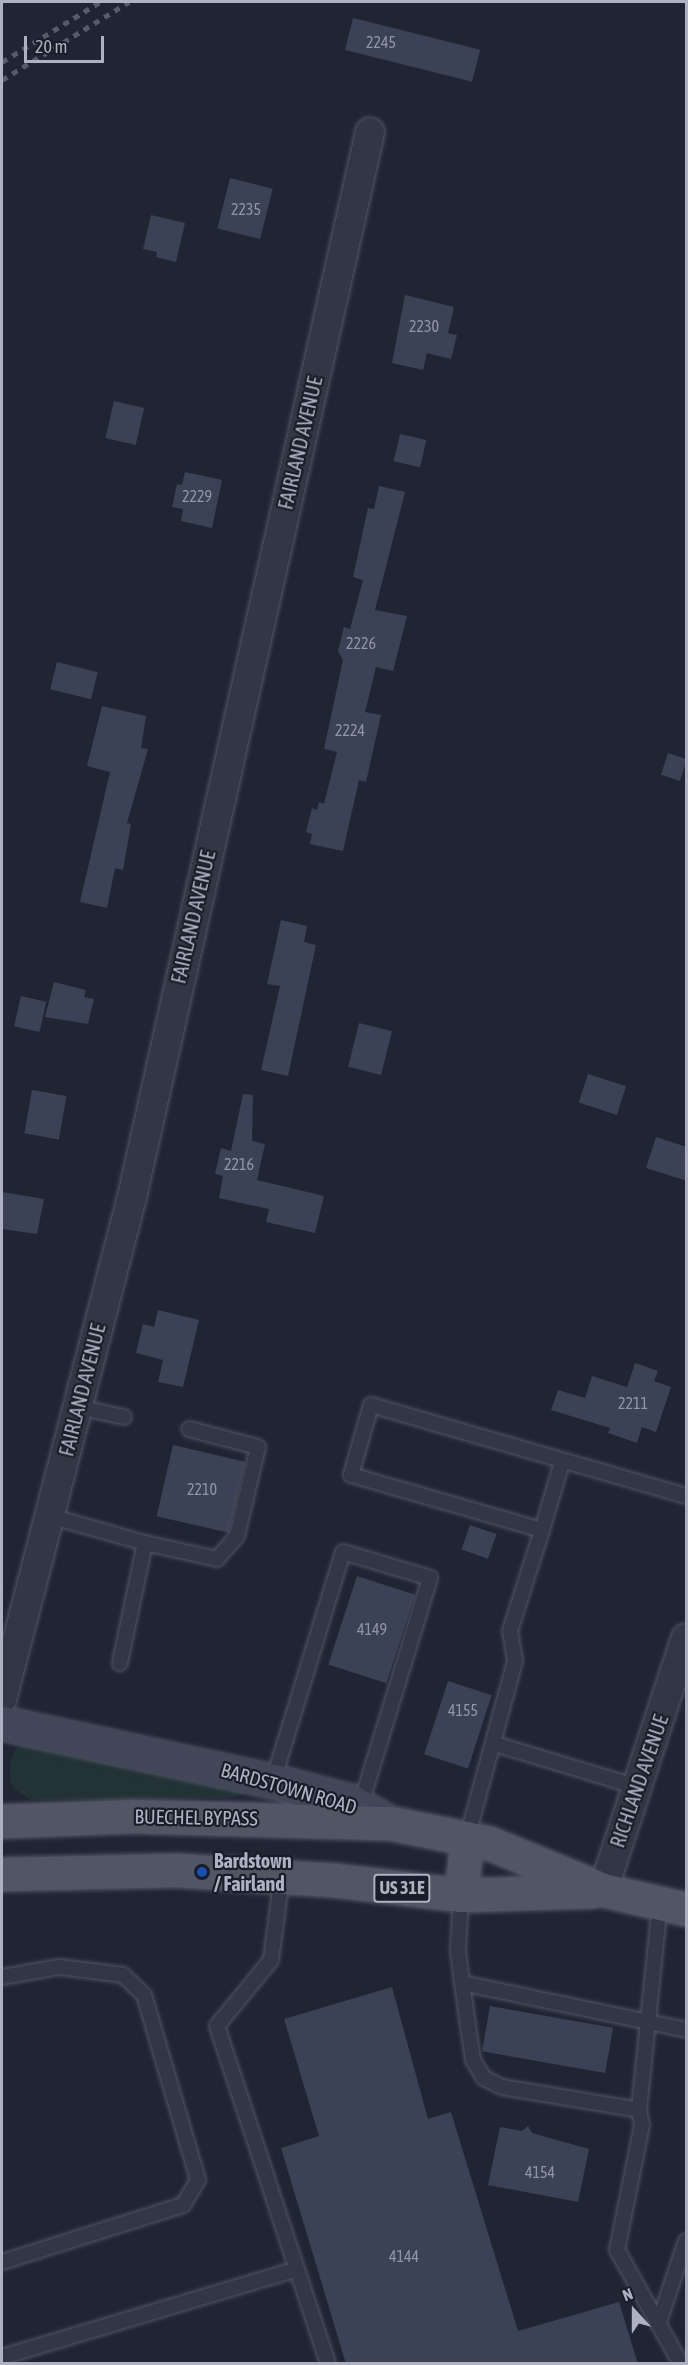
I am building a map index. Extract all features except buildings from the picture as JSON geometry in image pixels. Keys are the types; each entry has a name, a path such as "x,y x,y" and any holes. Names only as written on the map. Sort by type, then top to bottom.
{"main road":[{"name":"BARDSTOWN ROAD","path":"2,1723 273,1781 360,1807 390,1823 489,1843 603,1890 673,1906"},
{"name":"BUECHEL BYPASS","path":"2,1821 144,1816 390,1823"},
{"path":"461,1895 467,1838"},
{"name":"BARDSTOWN ROAD","path":"2,1874 107,1869 282,1876 461,1895 603,1890"}],"street":[{"name":"FAIRLAND AVENUE","path":"2,1699 132,1197 370,132"},
{"name":"RICHLAND AVENUE","path":"603,1890 637,1787 679,1691 687,1638"}],"lane":[{"path":"542,1530 351,1474 371,1405 562,1462 687,1496"},
{"path":"78,1407 124,1417"},
{"path":"50,1516 145,1543 217,1559 237,1536 258,1447 189,1429"},
{"path":"467,1838 495,1744 515,1661 510,1631 562,1462"},
{"path":"120,1663 145,1543"},
{"path":"273,1781 343,1552 430,1578 360,1807"},
{"path":"495,1744 637,1787"},
{"path":"282,1876 271,1960 217,2026 328,2364"},
{"path":"461,1895 458,1951 462,1983 473,2060 484,2078 502,2087 639,2110"},
{"path":"673,1906 646,2023 639,2110 642,2125 617,2250 681,2364"},
{"path":"2,1977 60,1967 123,1975 144,1995 198,2180 183,2205 2,2262"},
{"path":"462,1983 687,2030"},
{"path":"659,2322 687,2241"},
{"path":"2,2357 297,2269"}],"shaded area":[{"path":"18,1743 247,1789 248,1793 232,1798 31,1800 15,1789 10,1781 10,1764"}],"railway":[{"path":"2,62 100,2"},
{"path":"2,80 129,2"}],"place":[{"name":"Bardstown / Fairland","path":"202,1872"}]}
